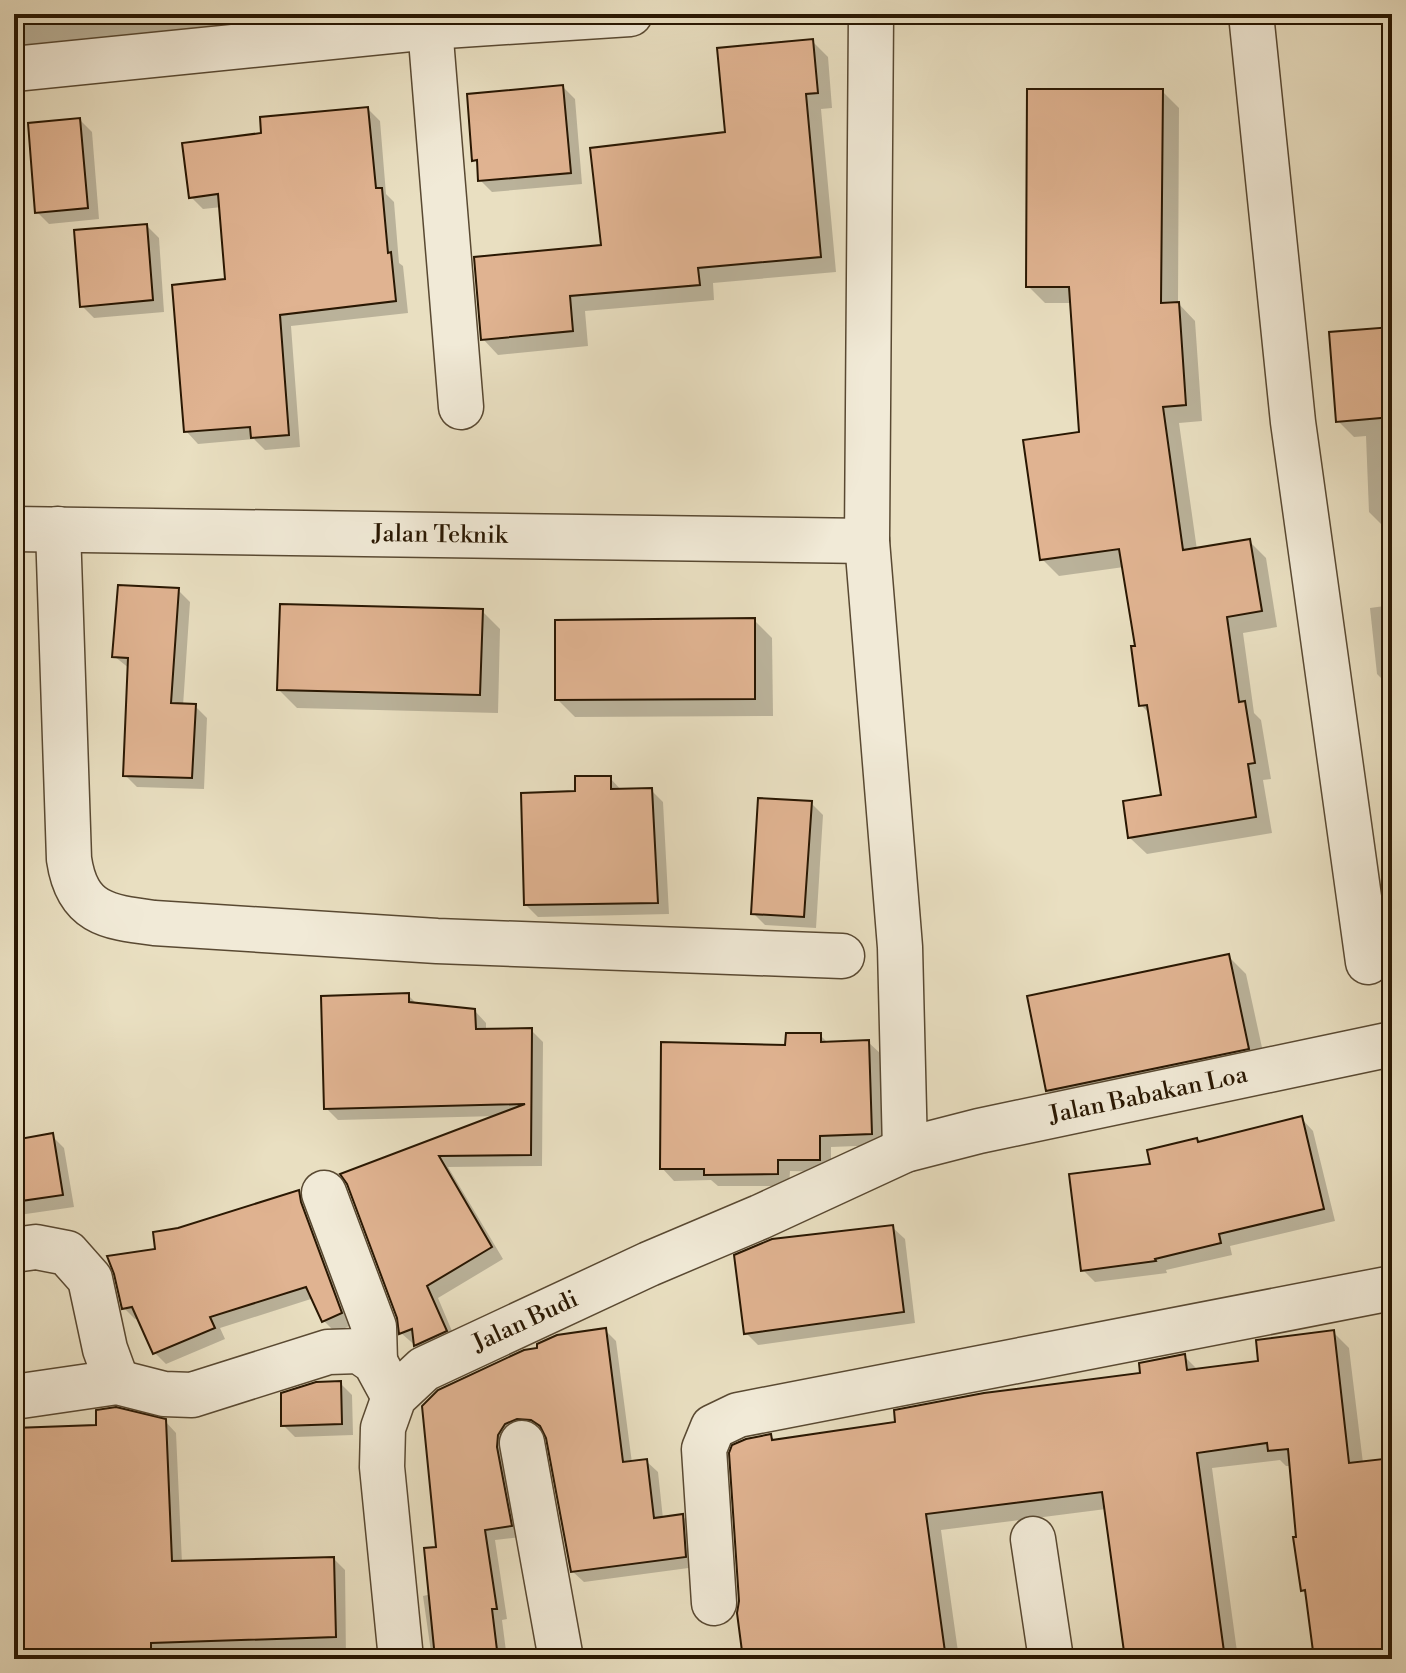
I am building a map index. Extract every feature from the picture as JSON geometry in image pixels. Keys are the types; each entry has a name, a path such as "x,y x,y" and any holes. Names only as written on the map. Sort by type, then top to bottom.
{"street":[{"path":"14,69 430,27 630,14"},
{"path":"871,14 867,541 900,947 905,1150"},
{"path":"1251,14 1293,422 1368,962"},
{"path":"430,27 461,407"},
{"name":"Jalan Teknik","path":"14,529 867,541"},
{"path":"58,529 69,859 72,880 90,906 114,918 185,925 437,941 842,956"},
{"name":"Jalan Babakan Loa","path":"905,1150 979,1131 1392,1044"},
{"name":"Jalan Budi","path":"385,1380 424,1369 905,1150"},
{"path":"324,1193 374,1327 385,1380 382,1467 401,1659"},
{"path":"14,1250 36,1247 67,1253 90,1279 105,1349 117,1382"},
{"path":"714,1603 704,1449 713,1427 738,1415 1392,1288"},
{"path":"14,1397 117,1382 164,1394 192,1395 328,1352 359,1351 385,1380"},
{"path":"522,1443 561,1659"},
{"path":"1033,1539 1051,1659"}],"building":[{"path":"813,39 818,93 806,94 821,257 698,268 700,285 570,296 573,331 481,340 474,257 601,245 590,148 725,132 717,48"},
{"path":"563,85 571,173 478,181 477,160 472,161 467,94"},
{"path":"1027,89 1163,89 1161,303 1179,302 1186,405 1163,407 1183,550 1250,539 1262,611 1227,617 1239,702 1245,701 1255,763 1248,764 1256,817 1128,838 1123,801 1161,795 1147,705 1139,706 1131,646 1135,646 1119,549 1040,560 1023,440 1079,432 1069,287 1026,287"},
{"path":"368,107 376,188 382,188 396,301 280,315 289,435 251,438 250,427 184,432 172,285 225,279 218,194 189,198 182,143 261,133 260,117"},
{"path":"80,118 88,208 35,213 28,123"},
{"path":"147,224 153,300 80,307 74,230"},
{"path":"1392,327 1392,417 1336,422 1329,332"},
{"path":"118,585 179,588 171,703 196,704 192,778 123,776 128,658 112,657"},
{"path":"280,604 483,609 480,695 277,690"},
{"path":"755,618 755,699 555,700 555,620"},
{"path":"575,776 611,776 611,789 652,788 658,903 524,905 521,793 575,791"},
{"path":"758,798 812,801 804,917 751,914"},
{"path":"1229,954 1249,1049 1046,1091 1027,996"},
{"path":"409,993 409,1002 475,1009 476,1029 532,1028 531,1155 439,1156 492,1247 427,1286 447,1331 414,1346 412,1329 399,1334 397,1318 347,1184 340,1174 525,1104 324,1109 321,996"},
{"path":"786,1033 821,1033 821,1042 869,1040 872,1134 820,1136 820,1160 778,1160 778,1174 704,1175 704,1169 660,1169 661,1042 785,1045"},
{"path":"1302,1116 1324,1209 1219,1234 1221,1243 1156,1261 1081,1271 1069,1174 1150,1164 1147,1150 1197,1138 1198,1142"},
{"path":"53,1133 63,1195 21,1201 14,1140"},
{"path":"299,1190 342,1313 322,1322 306,1287 210,1317 215,1328 153,1354 132,1307 122,1309 107,1256 155,1249 153,1232 178,1228"},
{"path":"893,1225 904,1312 744,1334 734,1255 772,1239"},
{"path":"606,1328 623,1462 647,1459 654,1518 683,1514 686,1557 571,1572 546,1438 540,1426 531,1420 517,1419 505,1424 498,1435 497,1447 512,1526 485,1530 497,1609 492,1609 497,1650 435,1658 424,1548 436,1547 422,1406 438,1390 524,1350 537,1348 537,1344 557,1335"},
{"path":"1334,1330 1349,1463 1392,1458 1392,1515 1383,1516 1392,1579 1392,1659 1314,1659 1305,1590 1301,1591 1293,1537 1296,1537 1288,1449 1268,1451 1267,1443 1197,1453 1225,1659 1125,1659 1102,1492 926,1514 946,1659 743,1659 737,1613 739,1601 729,1453 732,1445 771,1434 772,1440 895,1422 894,1410 984,1393 1140,1373 1139,1363 1185,1354 1187,1370 1258,1361 1256,1340"},
{"path":"341,1381 342,1424 281,1426 281,1393 316,1382"},
{"path":"116,1407 166,1419 172,1561 334,1557 336,1637 151,1643 151,1659 14,1659 14,1428 96,1425 96,1410"}]}
